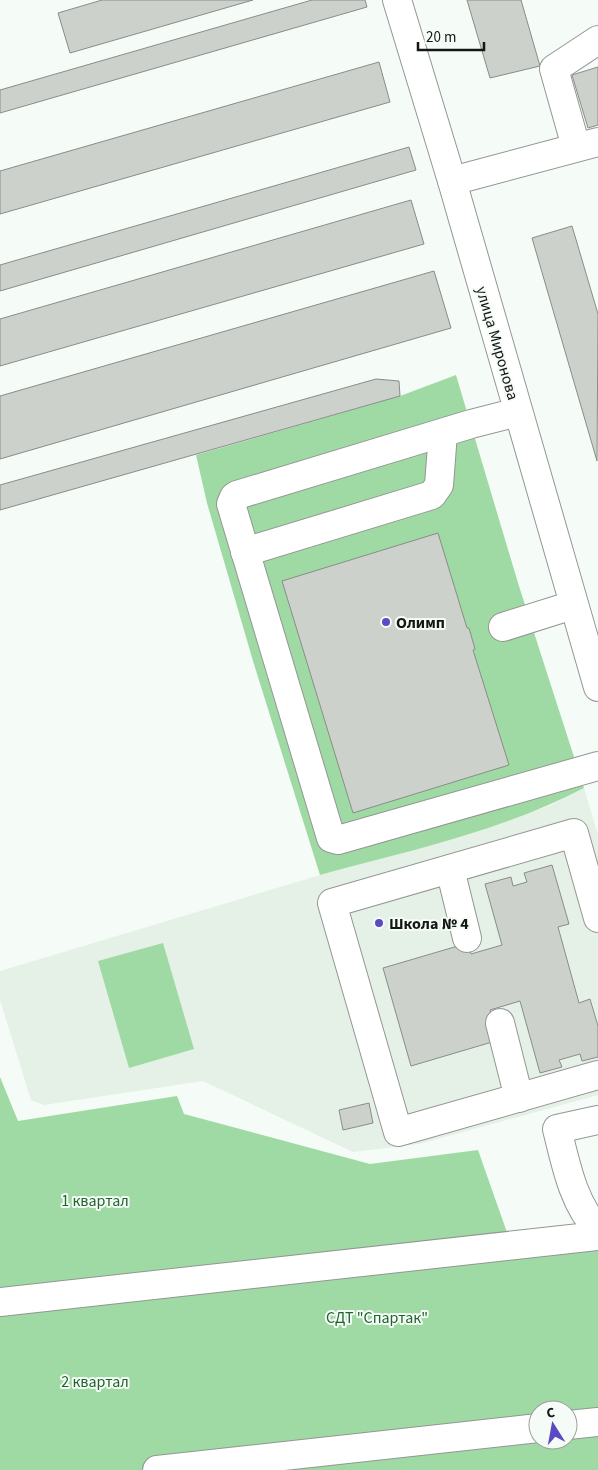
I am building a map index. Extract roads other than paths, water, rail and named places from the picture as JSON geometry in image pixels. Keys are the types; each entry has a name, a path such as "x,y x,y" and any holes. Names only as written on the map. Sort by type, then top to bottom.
{"street":[{"name":"улица Миронова","path":"397,0 452,181 598,687"},
{"path":"452,181 587,144 554,69 598,40"},
{"path":"518,412 237,495 231,504 328,835 334,840 598,766"},
{"path":"245,552 432,495 440,485 443,433"},
{"path":"503,627 573,605"},
{"path":"598,918 574,833 332,903 398,1132 598,1075"},
{"path":"450,869 467,938"},
{"path":"500,1023 518,1098"},
{"path":"598,1120 557,1130 570,1178 586,1217 598,1230"},
{"path":"0,1302 598,1236"},
{"path":"578,1424 598,1422"},
{"path":"157,1470 528,1429"}],"place":[{"name":"Олимп","path":"386,622"},
{"name":"Школа № 4","path":"379,923"}],"park label":[{"name":"1 квартал","path":"95,1200"},
{"name":"СДТ \"Спартак\"","path":"377,1317"},
{"name":"2 квартал","path":"95,1381"}]}
